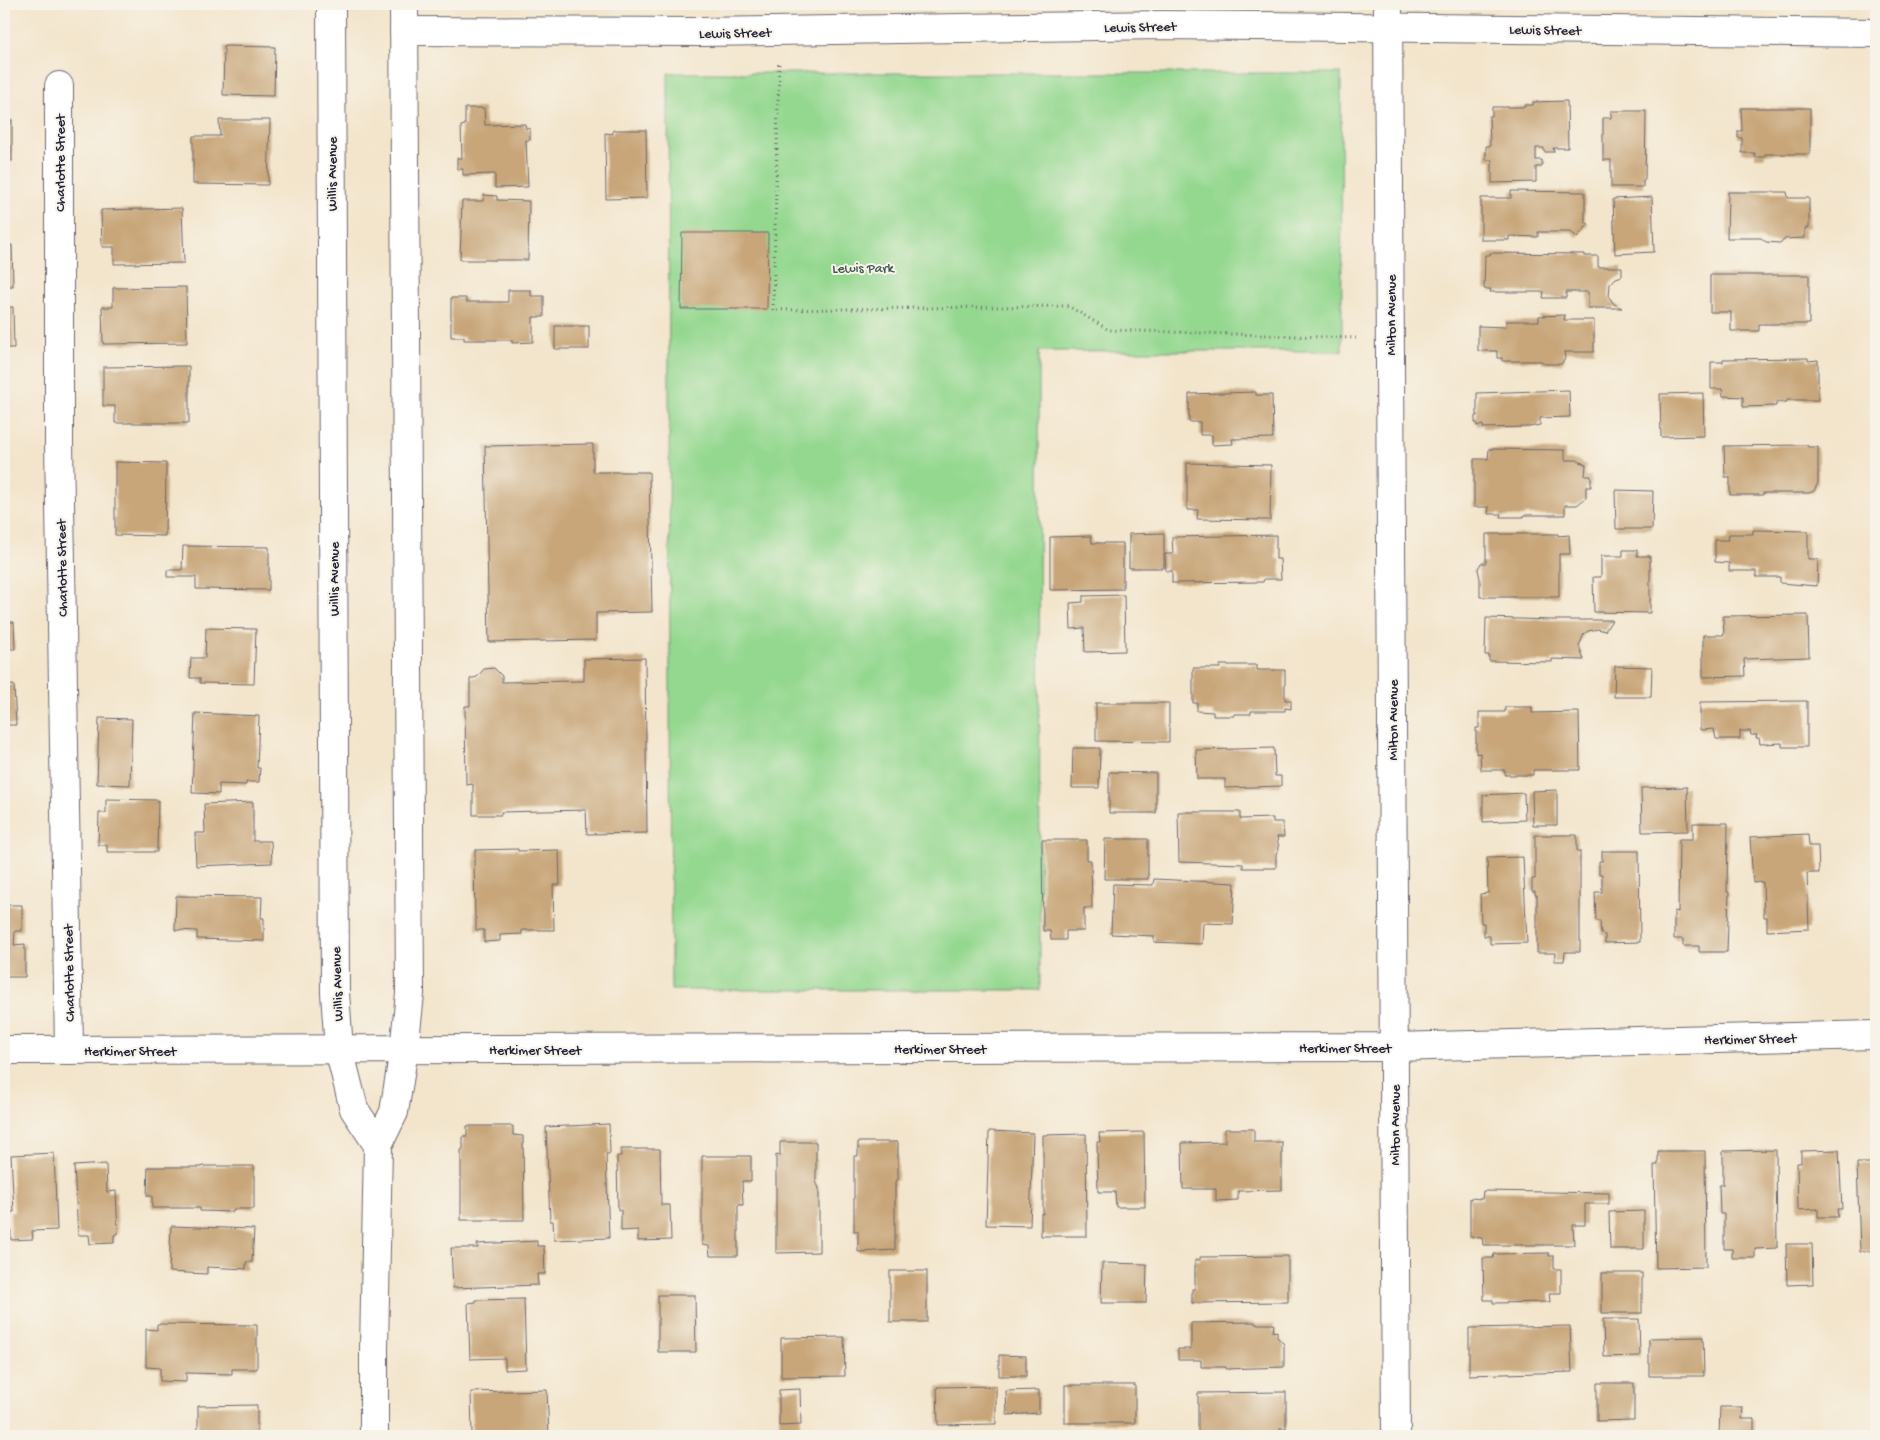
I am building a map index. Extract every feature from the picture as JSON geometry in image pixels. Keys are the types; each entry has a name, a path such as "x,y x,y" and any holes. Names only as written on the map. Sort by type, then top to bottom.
{"street":[{"name":"Willis Avenue","path":"331,4 335,993 339,1049 354,1109 378,1145"},
{"path":"374,1436 378,1145 394,1112 404,1050 410,994 404,4"},
{"name":"Lewis Street","path":"404,31 701,32 1164,25 1388,15 1876,33"},
{"name":"Milton Avenue","path":"1388,15 1396,1436"},
{"name":"Charlotte Street","path":"59,86 59,443 70,1050"},
{"name":"Herkimer Street","path":"4,1050 1393,1047 1876,1035"}],"path":[{"path":"780,31 773,310 1068,306 1109,330 1390,338"}],"green space":[{"name":"Lewis Park","path":"668,73 1341,73 1342,351 1039,351 1040,990 671,990"}],"building":[{"path":"224,46 275,47 274,96 223,95"},
{"path":"1567,101 1568,148 1553,148 1554,152 1544,152 1544,148 1536,148 1536,160 1542,160 1542,167 1536,167 1536,182 1492,183 1492,160 1486,160 1486,146 1490,146 1489,116 1492,116 1492,107 1525,107 1525,105 1533,105 1533,102"},
{"path":"465,108 484,108 485,125 525,124 526,129 530,128 530,140 526,140 528,187 495,188 495,174 463,175 463,169 457,169 457,158 462,158 461,126 465,125"},
{"path":"1741,108 1810,108 1810,154 1765,154 1765,157 1755,157 1755,153 1742,153 1742,138 1738,138 1738,131 1742,131"},
{"path":"1611,111 1646,111 1645,180 1643,180 1643,187 1611,187 1611,160 1603,160 1603,118 1611,118"},
{"path":"4,120 12,120 12,161 4,161"},
{"path":"219,120 270,120 268,185 193,184 193,136 220,136"},
{"path":"613,130 646,130 647,198 606,199 605,133 613,134"},
{"path":"1511,191 1585,192 1585,222 1589,224 1577,237 1571,232 1538,232 1538,237 1509,236 1509,240 1481,240 1481,198 1511,198"},
{"path":"1728,192 1787,192 1788,198 1809,198 1809,228 1805,228 1805,238 1784,239 1780,243 1766,242 1761,238 1727,238"},
{"path":"484,195 497,196 497,200 529,201 528,260 460,260 462,201 483,201"},
{"path":"1652,197 1654,252 1615,254 1613,199"},
{"path":"182,208 184,263 114,264 114,247 102,247 101,210"},
{"path":"682,233 768,233 767,309 681,309"},
{"path":"4,245 12,245 13,286 4,286"},
{"path":"1490,253 1584,254 1584,256 1598,256 1598,267 1622,267 1622,276 1616,278 1610,284 1609,297 1614,304 1622,308 1588,308 1588,292 1566,292 1566,298 1543,298 1544,292 1490,292 1491,289 1484,289 1485,255 1490,255"},
{"path":"1710,275 1809,275 1809,324 1759,324 1759,331 1731,331 1731,312 1710,312"},
{"path":"186,287 187,343 103,344 102,307 113,307 113,288"},
{"path":"508,290 531,290 531,296 544,296 544,317 533,317 533,342 512,343 512,340 464,340 464,337 451,337 451,298 466,298 466,302 508,302"},
{"path":"4,307 13,307 14,348 4,348"},
{"path":"1565,315 1564,320 1594,320 1594,352 1564,352 1565,359 1561,364 1545,364 1541,361 1502,361 1502,358 1497,358 1497,351 1478,351 1478,326 1506,327 1506,321 1539,321 1539,316"},
{"path":"555,326 589,326 589,349 555,349"},
{"path":"1808,358 1808,361 1818,360 1818,400 1787,400 1787,402 1776,402 1776,406 1743,407 1743,397 1723,396 1722,389 1711,389 1711,362 1723,362 1723,359"},
{"path":"189,366 189,423 115,423 115,406 103,406 103,367"},
{"path":"1569,390 1570,417 1540,418 1540,425 1529,427 1483,428 1483,425 1477,426 1477,423 1475,423 1475,416 1477,416 1477,393"},
{"path":"1256,392 1256,395 1272,395 1273,438 1232,439 1233,444 1212,445 1212,435 1200,435 1200,422 1189,422 1189,394"},
{"path":"1703,393 1704,436 1661,437 1660,394"},
{"path":"593,444 593,472 649,472 652,612 596,613 596,640 489,642 485,446"},
{"path":"1807,445 1808,447 1818,447 1818,483 1814,491 1809,493 1730,495 1730,477 1725,477 1724,446"},
{"path":"1489,449 1565,450 1565,460 1577,460 1586,465 1585,476 1591,476 1591,487 1586,487 1586,498 1577,505 1565,505 1565,515 1500,517 1501,514 1488,514 1489,507 1474,507 1474,459 1488,459"},
{"path":"115,462 166,463 165,536 115,535"},
{"path":"1187,463 1271,465 1270,520 1197,519 1198,510 1187,510"},
{"path":"1615,490 1653,491 1652,529 1616,529"},
{"path":"1753,530 1808,531 1808,559 1818,559 1817,586 1780,583 1780,577 1756,577 1756,571 1729,571 1729,563 1715,562 1715,540 1728,540 1729,534 1753,534"},
{"path":"1164,533 1164,568 1129,568 1129,534"},
{"path":"1486,534 1569,535 1570,554 1559,554 1559,597 1480,597 1478,569 1481,563 1486,563"},
{"path":"1276,535 1276,559 1280,559 1281,579 1264,579 1263,582 1172,583 1172,571 1166,571 1165,554 1173,554 1172,537"},
{"path":"1091,536 1092,543 1123,543 1123,589 1050,590 1050,537"},
{"path":"183,546 269,547 269,590 196,589 196,577 167,577 167,570 182,570"},
{"path":"1623,550 1637,550 1637,556 1650,556 1650,613 1594,612 1593,577 1601,577 1601,556 1623,556"},
{"path":"1124,595 1125,651 1085,652 1084,628 1071,629 1070,603 1083,602 1083,596"},
{"path":"1808,615 1809,657 1744,659 1745,676 1703,677 1703,635 1724,635 1723,616"},
{"path":"1486,618 1612,620 1605,631 1598,629 1584,634 1579,646 1584,660 1552,659 1552,662 1489,661 1489,655 1485,655"},
{"path":"4,622 14,622 15,649 4,649"},
{"path":"206,628 256,629 254,684 200,683 200,678 190,678 191,658 205,658"},
{"path":"645,658 647,833 587,834 586,810 501,812 501,815 473,815 473,784 466,785 465,706 470,706 470,679 477,677 484,669 494,668 502,676 502,682 584,681 584,659"},
{"path":"1220,665 1257,665 1257,670 1285,670 1285,700 1291,700 1291,709 1285,708 1285,711 1251,711 1251,714 1234,714 1234,716 1213,716 1213,712 1197,711 1197,703 1193,703 1193,668 1220,668"},
{"path":"1615,666 1652,667 1651,697 1614,697"},
{"path":"14,685 16,725 4,725 4,686"},
{"path":"1807,701 1807,747 1782,747 1782,743 1760,744 1759,738 1756,738 1757,735 1751,735 1750,731 1740,731 1740,739 1716,739 1714,729 1700,730 1700,702"},
{"path":"1096,703 1169,703 1169,742 1096,741"},
{"path":"1505,707 1532,707 1532,713 1579,712 1580,770 1533,770 1533,775 1505,775 1505,770 1481,770 1480,753 1476,754 1476,728 1479,728 1479,712 1505,712"},
{"path":"195,713 259,716 257,768 260,768 259,782 246,782 246,785 219,784 219,794 192,793"},
{"path":"99,718 132,719 130,785 97,784"},
{"path":"1073,748 1100,748 1099,788 1072,788"},
{"path":"1274,748 1275,776 1281,776 1281,786 1225,788 1225,779 1197,779 1196,750"},
{"path":"1109,772 1156,773 1156,813 1109,813"},
{"path":"1687,787 1688,831 1642,832 1641,788"},
{"path":"1557,790 1557,825 1533,825 1532,791"},
{"path":"1524,793 1525,820 1483,822 1483,795"},
{"path":"106,799 158,800 157,852 107,852 107,845 98,845 99,813 106,813"},
{"path":"253,802 253,841 271,841 272,863 196,866 195,833 205,833 204,804"},
{"path":"1178,812 1240,812 1240,819 1273,818 1273,822 1283,822 1284,837 1277,837 1279,849 1276,854 1276,868 1243,868 1243,864 1179,862"},
{"path":"1693,823 1728,823 1727,892 1729,892 1727,952 1699,952 1699,946 1683,946 1683,939 1674,939 1674,911 1678,912 1679,839 1693,839"},
{"path":"1808,834 1809,846 1818,846 1819,873 1807,873 1809,929 1767,931 1767,917 1764,917 1763,882 1753,883 1750,837"},
{"path":"1535,835 1577,835 1577,851 1580,851 1580,952 1565,952 1564,961 1554,961 1555,953 1537,953 1537,895 1535,895 1535,891 1532,891 1532,879 1535,879"},
{"path":"1105,839 1148,839 1148,879 1104,879"},
{"path":"1042,840 1087,840 1087,860 1091,860 1092,908 1084,908 1084,931 1066,931 1066,940 1051,940 1050,931 1043,931"},
{"path":"518,849 518,851 559,850 560,885 553,885 554,930 522,930 522,934 500,935 500,941 484,942 484,930 476,930 475,850"},
{"path":"1602,851 1639,851 1640,942 1605,943 1605,935 1601,934 1600,921 1596,921 1595,892 1602,892 1602,874 1599,874 1599,861 1602,861"},
{"path":"1523,857 1527,943 1490,944 1490,936 1484,936 1484,923 1481,923 1480,894 1488,893 1487,858"},
{"path":"1154,879 1235,883 1233,924 1203,923 1202,944 1154,942 1154,936 1111,934 1113,884 1153,885"},
{"path":"176,896 262,897 261,918 264,918 264,941 197,939 197,931 175,930"},
{"path":"4,905 22,905 22,931 15,931 14,945 25,944 25,977 4,977"},
{"path":"609,1124 610,1154 606,1154 609,1238 554,1240 553,1221 550,1221 546,1127"},
{"path":"467,1126 513,1126 513,1135 523,1136 524,1220 461,1220 461,1150 463,1149 463,1136 467,1136"},
{"path":"1225,1129 1254,1129 1254,1142 1282,1142 1282,1190 1238,1191 1238,1200 1216,1201 1216,1189 1183,1189 1182,1143 1225,1142"},
{"path":"989,1131 1033,1133 1030,1226 986,1225"},
{"path":"1144,1132 1145,1207 1116,1207 1115,1192 1098,1192 1097,1142 1100,1142 1099,1133"},
{"path":"1086,1134 1087,1236 1041,1236 1041,1213 1043,1214 1043,1135"},
{"path":"780,1142 816,1142 816,1182 819,1188 819,1252 776,1253 776,1155 780,1156"},
{"path":"858,1142 898,1142 898,1180 895,1181 895,1250 858,1252 858,1231 854,1231 854,1156 858,1156"},
{"path":"621,1149 660,1149 661,1205 670,1205 671,1240 638,1241 638,1230 621,1231 621,1210 618,1210 617,1156 621,1156"},
{"path":"1776,1150 1777,1248 1755,1249 1755,1258 1732,1258 1732,1249 1724,1249 1724,1214 1720,1214 1719,1185 1723,1185 1723,1151"},
{"path":"1839,1150 1842,1209 1837,1209 1838,1217 1818,1217 1818,1209 1798,1210 1797,1163 1801,1163 1801,1151"},
{"path":"1658,1151 1705,1151 1706,1267 1656,1268 1654,1165 1658,1165"},
{"path":"54,1153 57,1230 32,1231 33,1239 11,1240 10,1212 14,1212 11,1155"},
{"path":"702,1156 751,1156 751,1181 742,1181 743,1205 738,1205 738,1256 710,1256 709,1246 702,1245"},
{"path":"1857,1163 1876,1163 1876,1251 1860,1251"},
{"path":"106,1164 107,1192 116,1191 118,1234 114,1235 114,1243 90,1244 89,1235 78,1235 74,1166"},
{"path":"254,1166 254,1209 234,1209 233,1212 200,1211 200,1208 152,1208 152,1196 147,1196 148,1167"},
{"path":"1483,1191 1609,1193 1609,1204 1585,1204 1585,1225 1573,1225 1574,1245 1483,1245 1482,1238 1470,1237 1470,1198 1482,1199"},
{"path":"1644,1211 1644,1249 1610,1249 1609,1212"},
{"path":"171,1226 254,1229 252,1262 246,1262 246,1269 207,1267 207,1274 169,1272"},
{"path":"537,1241 537,1246 544,1246 545,1274 537,1274 538,1285 453,1288 451,1248 478,1248 477,1244"},
{"path":"1786,1244 1812,1244 1813,1284 1787,1285"},
{"path":"1549,1253 1549,1256 1554,1256 1554,1269 1561,1269 1561,1293 1549,1293 1550,1302 1493,1303 1493,1300 1484,1300 1483,1258 1493,1258 1494,1254"},
{"path":"1288,1256 1288,1302 1192,1303 1192,1289 1195,1289 1195,1260 1200,1260 1200,1257"},
{"path":"1102,1263 1147,1264 1146,1303 1101,1303"},
{"path":"890,1271 927,1271 927,1322 890,1322"},
{"path":"1602,1273 1642,1273 1642,1313 1602,1313"},
{"path":"658,1295 695,1295 696,1352 658,1352"},
{"path":"524,1299 526,1369 505,1370 505,1358 470,1359 468,1303 476,1302 476,1300"},
{"path":"1603,1319 1639,1319 1640,1356 1604,1357"},
{"path":"1255,1322 1255,1324 1274,1324 1273,1332 1277,1331 1277,1337 1284,1344 1284,1367 1226,1369 1226,1367 1201,1367 1201,1360 1178,1360 1178,1349 1191,1349 1191,1323"},
{"path":"157,1324 257,1325 257,1369 232,1369 232,1374 186,1373 186,1382 160,1381 160,1368 146,1367 146,1329 157,1330"},
{"path":"1570,1326 1572,1372 1469,1375 1469,1328"},
{"path":"844,1337 845,1376 781,1377 781,1338"},
{"path":"1703,1337 1704,1376 1649,1376 1649,1338"},
{"path":"999,1355 1026,1356 1026,1376 999,1376"},
{"path":"1597,1383 1634,1383 1634,1420 1597,1421"},
{"path":"1065,1385 1135,1385 1135,1423 1065,1423"},
{"path":"996,1386 996,1424 938,1425 937,1387"},
{"path":"800,1389 801,1425 779,1426 779,1390"},
{"path":"547,1390 549,1436 472,1436 471,1392"},
{"path":"1039,1390 1039,1413 1007,1415 1006,1391"},
{"path":"1286,1392 1286,1428 1280,1428 1280,1436 1198,1436 1198,1393"},
{"path":"257,1405 257,1436 198,1436 198,1406"},
{"path":"1720,1407 1743,1407 1742,1419 1754,1419 1754,1436 1719,1436"}]}
